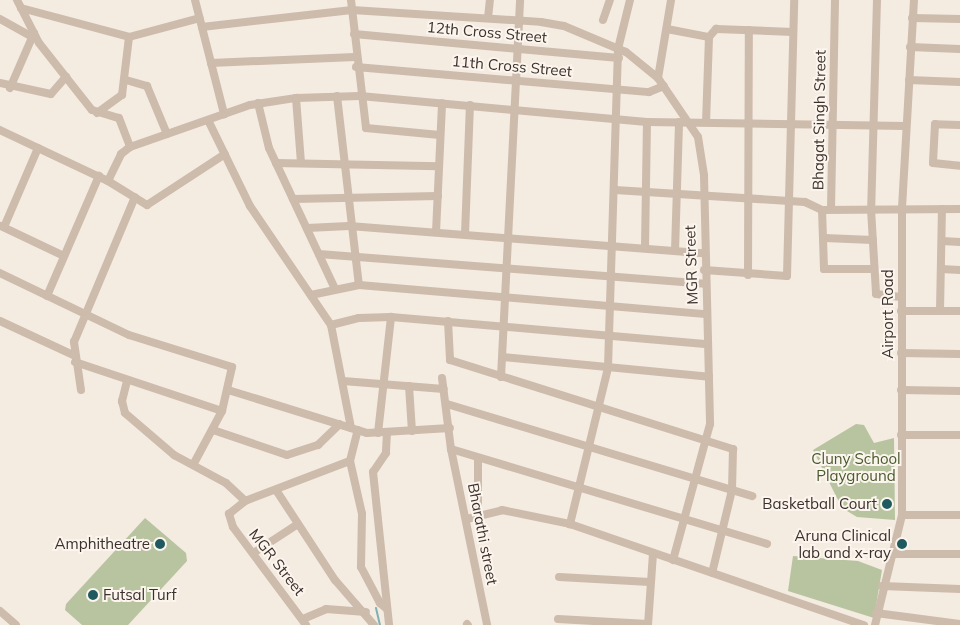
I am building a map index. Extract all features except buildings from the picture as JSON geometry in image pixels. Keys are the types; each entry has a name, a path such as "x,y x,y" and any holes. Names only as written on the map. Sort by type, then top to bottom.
{"street":[{"path":"17,0 33,35 97,113 119,118 130,147"},
{"path":"195,0 224,114"},
{"path":"351,0 356,67 366,128 440,135"},
{"path":"488,18 490,0"},
{"path":"501,377 505,327 513,108 520,0"},
{"path":"603,20 610,0"},
{"path":"570,524 591,448 608,368 608,306 612,276 616,190 618,49 630,0"},
{"path":"658,78 671,0"},
{"path":"704,270 748,275 787,276 789,124 794,0"},
{"name":"Bhagat Singh Street","path":"835,0 832,124 826,210 960,209"},
{"path":"877,0 871,209 876,294 901,297"},
{"name":"Airport Road","path":"875,625 882,586 902,515 900,390 902,208 905,126 914,0"},
{"path":"21,8 129,37 200,18"},
{"name":"MGR Street","path":"202,27 352,10 519,20 564,26 636,58 658,78 690,122 702,157 704,197 703,253 709,378 708,441 673,560"},
{"path":"912,18 960,19"},
{"path":"0,19 33,35"},
{"path":"667,29 709,37"},
{"path":"706,122 709,37 716,29 793,32"},
{"path":"748,275 750,198 749,30"},
{"name":"12th Cross Street","path":"354,34 619,58"},
{"path":"10,88 33,35"},
{"path":"97,113 118,100 126,80 129,37"},
{"path":"910,47 960,49"},
{"path":"212,63 355,57"},
{"name":"11th Cross Street","path":"356,67 649,92 664,86"},
{"path":"0,83 10,88 51,94 66,77"},
{"path":"126,80 147,86 166,134"},
{"path":"909,80 960,82"},
{"path":"337,96 349,226 360,285"},
{"path":"108,181 121,154 130,147 258,103 296,98 360,96 513,108 647,122 905,126"},
{"path":"296,98 301,163"},
{"path":"258,103 276,163 334,287"},
{"path":"436,232 442,103"},
{"path":"465,234 470,105"},
{"path":"208,120 250,206 331,326 354,429 350,461 362,514 361,567 380,603 387,609"},
{"path":"645,248 647,122"},
{"path":"675,251 679,122"},
{"path":"960,125 936,124 933,164 960,166"},
{"path":"0,130 99,176 152,205 194,172 225,154"},
{"path":"38,148 2,226 64,256"},
{"path":"276,163 439,166"},
{"path":"47,296 99,176"},
{"path":"616,190 704,197 788,200 814,204 826,210 824,269 874,269"},
{"path":"293,199 347,196 438,196"},
{"path":"81,390 74,359 84,314 135,197"},
{"path":"940,311 942,209"},
{"path":"307,228 349,226 507,236 703,253"},
{"path":"824,238 873,240"},
{"path":"942,241 960,242"},
{"path":"319,254 507,266 705,284"},
{"path":"941,269 960,270"},
{"path":"0,273 129,335 232,367 222,411 193,465"},
{"path":"311,295 334,287 360,285 706,314"},
{"path":"901,312 960,312"},
{"path":"331,326 359,318 392,317 607,337 708,344"},
{"path":"378,433 392,317"},
{"path":"0,321 74,359 127,381 222,411"},
{"path":"448,321 450,360 599,409 733,449 732,490 725,532 712,573"},
{"path":"901,353 960,354"},
{"path":"503,356 709,378"},
{"name":"Bharathi street","path":"442,378 447,404 451,449 467,519 487,625"},
{"path":"344,380 444,388"},
{"path":"127,381 122,401 125,413 193,465 231,487 245,501 350,461"},
{"path":"409,386 412,430"},
{"path":"228,390 354,429 378,433 450,428"},
{"path":"900,390 960,391"},
{"path":"447,404 696,482 752,496"},
{"path":"213,430 287,455 318,445 340,424"},
{"path":"387,432 386,453 373,472 389,625"},
{"path":"901,435 960,436"},
{"path":"451,449 580,490 767,544"},
{"path":"478,458 478,514"},
{"path":"276,490 335,580 366,612 374,625"},
{"name":"MGR Street","path":"245,501 229,514 234,527 305,622"},
{"path":"467,519 478,514 502,510 570,524 864,625"},
{"path":"902,515 960,515"},
{"path":"254,552 298,524"},
{"path":"558,619 648,624 653,553"},
{"path":"890,554 960,554"},
{"path":"559,577 650,582"},
{"path":"882,586 960,590"},
{"path":"305,622 326,609 366,612"},
{"path":"0,611 16,625"},
{"path":"876,614 922,622 960,624"}],"green space":[{"name":"Cluny School Playground","path":"856,424 864,425 874,443 894,438 895,520 857,517 842,508 813,450"},
{"path":"145,518 186,553 187,561 128,625 82,625 65,610 66,604"},
{"path":"793,556 858,561 882,570 874,618 788,591"}],"waterway":[{"path":"376,608 380,625"}],"place":[{"name":"Basketball Court","path":"887,504"},
{"name":"Amphitheatre","path":"160,544"},
{"name":"Aruna Clinical lab and x-ray","path":"902,544"},
{"name":"Futsal Turf","path":"93,595"}]}
